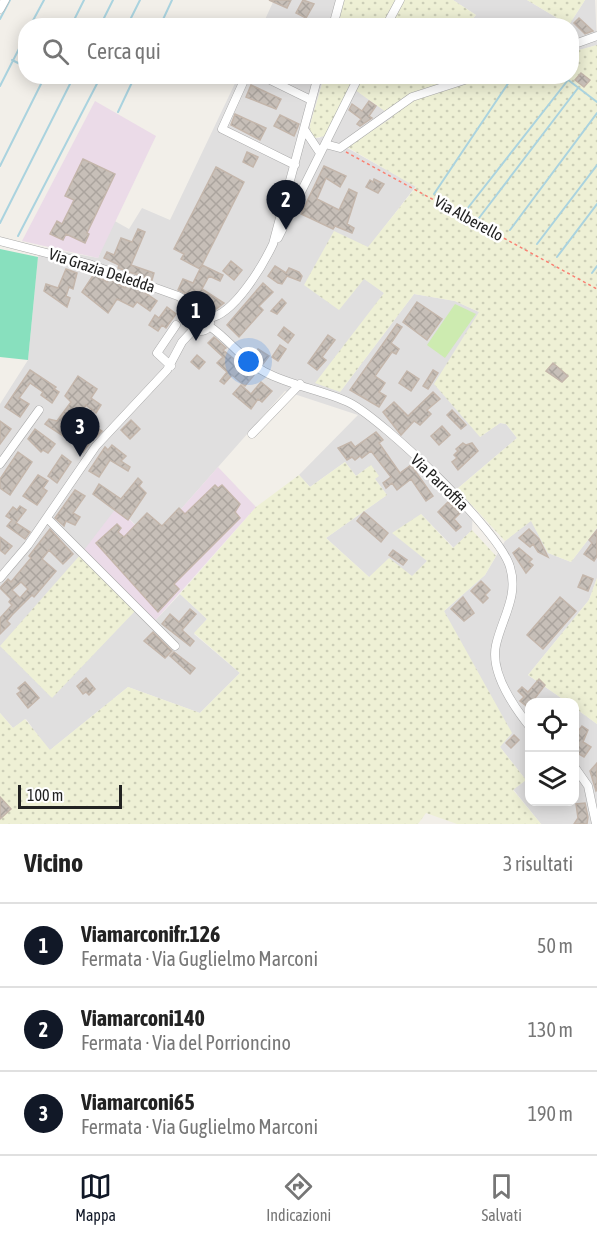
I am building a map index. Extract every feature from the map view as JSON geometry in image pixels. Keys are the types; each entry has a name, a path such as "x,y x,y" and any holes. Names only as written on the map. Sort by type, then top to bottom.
{"street":[{"path":"0,9 5,0"},
{"path":"335,18 340,0"},
{"path":"390,18 400,0"},
{"path":"579,42 597,36"},
{"path":"242,84 222,129 294,169"},
{"path":"278,84 311,100"},
{"path":"273,244 316,84"},
{"path":"195,328 201,330 244,291 261,267 355,84"},
{"path":"300,145 313,142 340,148 412,97 452,84"},
{"path":"304,129 320,153"},
{"path":"294,169 296,183 305,182"},
{"name":"Via Grazia Deledda","path":"0,241 89,264 178,296 189,302 197,314"},
{"path":"195,328 192,320 197,314 203,313 209,322"},
{"name":"Via Parroffia","path":"209,322 256,367 349,403 374,418 478,517 498,541 510,565 513,592 495,646 495,658 498,672 525,718"},
{"path":"171,366 157,353 176,325"},
{"path":"2,572 47,518 96,446 171,366 182,342 195,328"},
{"path":"252,434 300,384"},
{"path":"0,464 39,410"},
{"path":"47,518 175,646"},
{"path":"579,773 588,786 595,821"}],"path":[{"name":"Via Alberello","path":"340,148 597,289"}],"shaded area":[{"path":"274,0 344,0 340,18 266,18"},
{"path":"453,0 527,0 557,18 473,18 476,15"},
{"path":"585,0 595,0 597,45 579,50 579,18 573,18"},
{"path":"235,84 322,84 310,125 310,132 315,138 320,138 350,86 394,117 347,148 416,186 368,248 364,278 384,293 340,392 414,294 455,301 479,312 480,437 500,423 506,424 517,438 457,489 473,506 472,530 454,548 421,514 428,560 412,577 369,577 326,538 387,495 375,479 371,465 356,476 345,462 310,487 299,475 358,415 285,391 152,542 118,507 136,610 152,624 180,594 207,619 194,634 240,673 200,713 128,687 49,751 26,719 13,728 0,713 0,404 28,360 38,257 45,248 98,258 113,220 129,229 142,208 170,220"},
{"path":"95,101 156,136 98,258 22,241"},
{"path":"218,467 256,507 152,624 81,554 117,507 152,542"},
{"path":"531,520 548,553 571,562 597,528 597,578 589,600 528,675 561,698 525,698 525,779 500,747 444,611 485,575 505,541"},
{"path":"579,711 597,724 597,824 541,824 527,806 579,806"},
{"path":"525,781 525,804 513,789"}],"green space":[{"path":"344,0 453,0 476,15 473,18 340,18"},
{"path":"527,0 585,0 573,18 557,18"},
{"path":"597,45 597,528 571,562 548,553 531,521 505,541 457,489 517,438 506,424 500,423 480,437 434,384 479,312 455,301 414,294 340,392 315,383 384,293 364,279 339,310 304,285 334,231 368,247 416,187 347,147 393,117 351,87 325,136 315,138 310,132 310,125 322,84 579,84 579,50"},
{"path":"0,249 38,257 28,360 0,357"},
{"path":"455,304 476,314 445,358 427,345"},
{"path":"345,462 356,476 371,465 379,476 375,479 387,495 326,538 369,577 389,558 412,576 427,561 392,533 421,514 453,548 472,530 496,556 485,575 444,611 512,733 500,747 525,779 513,790 541,824 457,824 426,813 418,824 0,824 0,713 13,728 25,719 50,750 128,687 200,713 240,673 194,633 207,619 180,594 256,507 299,475 310,487"},
{"path":"81,554 136,610 52,698 0,646"},
{"path":"597,578 597,724 579,711 579,698 561,698 528,675 589,600"}],"building":[{"path":"269,0 291,0 287,8"},
{"path":"303,0 314,4 306,18 296,13"},
{"path":"579,18 593,31 585,34 579,28"},
{"path":"581,73 590,80 584,87 579,83"},
{"path":"251,85 281,99 276,109 246,97"},
{"path":"369,101 376,106 369,116 372,118 360,126 357,124 361,119 349,110 352,104 362,111"},
{"path":"235,114 266,128 260,140 231,125"},
{"path":"280,115 299,124 294,136 274,126"},
{"path":"247,152 258,157 253,167 243,162"},
{"path":"83,159 115,174 87,233 89,234 85,243 66,234 63,240 50,234 57,221 62,224 74,200 65,196"},
{"path":"324,166 346,176 340,187 326,178 317,199 339,210 349,189 357,193 347,224 354,228 352,233 335,226 333,229 301,214"},
{"path":"216,167 244,182 200,269 181,259 184,254 174,249"},
{"path":"374,179 384,184 378,193 366,187 370,180 373,182"},
{"path":"138,229 145,232 131,265 154,273 152,280 118,268 119,265 104,258 107,252 114,255 121,238 132,242"},
{"path":"231,261 242,270 234,280 223,271"},
{"path":"202,265 223,275 220,281 209,276 202,289 224,303 216,309 178,290 183,279 193,283"},
{"path":"275,266 286,273 289,268 299,272 302,276 300,281 287,276 282,284 278,283 268,276"},
{"path":"66,269 77,273 73,289 69,287 66,296 70,298 67,307 44,291 46,284 58,288"},
{"path":"94,274 107,282 109,278 125,288 128,284 138,288 157,301 150,311 137,302 133,307 117,299 108,313 82,292"},
{"path":"263,283 273,292 259,306 263,310 239,337 227,325"},
{"path":"282,299 286,303 277,314 271,311"},
{"path":"417,302 442,319 427,340 403,322"},
{"path":"167,307 176,314 166,328 162,325 158,331 149,325 155,315 159,318"},
{"path":"397,324 402,327 391,343 399,349 396,354 392,352 375,376 385,383 379,392 386,396 379,407 350,390"},
{"path":"284,327 294,335 288,343 278,335"},
{"path":"328,335 335,340 322,357 326,360 317,370 308,363"},
{"path":"214,337 226,348 223,350 254,375 245,386 232,375 224,384 220,381 227,372 217,363 223,357 208,343"},
{"path":"280,345 286,349 278,361 272,357"},
{"path":"258,349 269,356 263,364 252,356"},
{"path":"197,355 205,362 199,369 191,362"},
{"path":"553,363 568,376 562,382 546,371"},
{"path":"30,370 56,387 54,389 59,392 52,403 41,395 43,392 30,383 19,398 29,404 20,417 5,407"},
{"path":"433,370 438,373 428,389 423,386"},
{"path":"407,371 419,379 411,391 399,383"},
{"path":"78,376 97,389 91,398 101,405 96,413 86,405 79,416 102,431 96,437 73,419 66,428 89,444 83,452 78,449 80,447 45,424 49,419 57,421 71,402 65,396"},
{"path":"261,382 272,391 262,402 258,399 251,409 233,394 241,385 251,394"},
{"path":"433,392 440,399 427,410 431,414 420,425 414,421 401,435 383,412 394,402 408,416"},
{"path":"452,410 466,425 461,429 447,415"},
{"path":"131,420 140,429 130,439 121,430"},
{"path":"0,421 11,429 0,444"},
{"path":"442,426 450,435 439,445 431,436"},
{"path":"35,429 55,444 48,453 43,450 41,452 28,439"},
{"path":"376,432 383,440 379,443 400,473 411,465 433,496 426,501 411,479 397,490 392,483 386,488 383,483 391,477 371,451 362,458 360,456 355,460 352,457 347,460 338,448 351,442 355,447"},
{"path":"463,443 466,445 472,443 478,451 458,470 452,462 457,458 454,455 458,451 456,449"},
{"path":"112,445 126,456 121,461 130,467 128,471 110,460 99,477 89,471 105,447 108,450"},
{"path":"18,452 32,462 10,495 0,488 0,479"},
{"path":"62,455 71,462 57,483 48,476"},
{"path":"38,475 48,481 43,488 47,491 37,505 23,496"},
{"path":"138,478 142,482 139,486 146,493 128,520 93,494 99,484 121,499"},
{"path":"215,485 218,488 222,485 240,504 235,512 240,518 174,584 179,589 158,612 96,543 117,524 121,528 118,532 124,537 147,513 162,526 179,508 185,514"},
{"path":"75,490 85,496 73,513 80,517 75,525 66,521 64,526 55,518"},
{"path":"448,502 460,513 454,519 461,527 456,531 438,512"},
{"path":"20,506 26,510 16,523 30,532 25,539 7,526 12,520 6,516 13,507 17,510"},
{"path":"364,512 388,533 381,542 357,521"},
{"path":"50,529 73,554 63,564 49,550 42,559 56,571 34,597 32,595 12,615 7,621 10,624 0,634 0,618 12,605 9,602 11,599 0,588 8,579 11,582 31,558 29,556","holes":["21,582 28,589 20,598 12,590"]},
{"path":"529,529 539,539 548,557 538,552 533,544 530,547 519,538"},
{"path":"597,530 597,556 594,561 584,554 592,543 589,540"},
{"path":"0,537 12,546 5,554 0,550"},
{"path":"519,548 532,559 529,562 533,565 526,573 513,553"},
{"path":"393,550 407,560 403,565 389,555"},
{"path":"583,575 593,579 588,591 578,587"},
{"path":"481,581 490,590 485,595 488,598 483,603 471,591"},
{"path":"463,597 474,613 464,621 451,609"},
{"path":"560,597 576,611 543,649 527,635"},
{"path":"190,609 196,614 182,630 194,641 190,646 162,624 170,614 179,622"},
{"path":"153,632 172,651 165,658 144,641"},
{"path":"174,652 195,668 190,674 170,656"},
{"path":"86,678 95,689 89,695 86,692 83,694 77,686"},
{"path":"539,679 545,685 535,698 525,698 525,705 520,701 524,697 518,691 522,687 528,692"},
{"path":"25,682 39,698 28,708 17,694 21,691 18,688"},
{"path":"582,726 588,730 583,742 591,747 584,757 579,754 579,730"},
{"path":"514,735 519,740 511,748 506,743"},
{"path":"597,763 597,790 596,791 590,771"},
{"path":"0,797 11,809 0,819"},
{"path":"585,803 587,824 574,824 578,818 576,806"}],"waterway":[{"path":"0,19 10,0"},
{"path":"34,18 44,0"},
{"path":"75,18 84,0"},
{"path":"104,18 113,0"},
{"path":"131,18 140,0"},
{"path":"164,18 172,0"},
{"path":"0,86 18,51"},
{"path":"12,60 18,63"},
{"path":"0,166 41,84"},
{"path":"0,223 70,84"},
{"path":"18,236 97,84"},
{"path":"118,112 131,84"},
{"path":"434,194 508,84"},
{"path":"467,209 565,84"},
{"path":"573,84 597,102"},
{"path":"479,218 578,88"},
{"path":"510,230 597,113"},
{"path":"537,244 597,165"},
{"path":"557,257 597,204"},
{"path":"592,273 597,266"}],"place":[{"name":"Viamarconi140","path":"286,230"},
{"name":"Viamarconifr.126","path":"196,341"},
{"name":"Viamarconi65","path":"80,457"}]}
